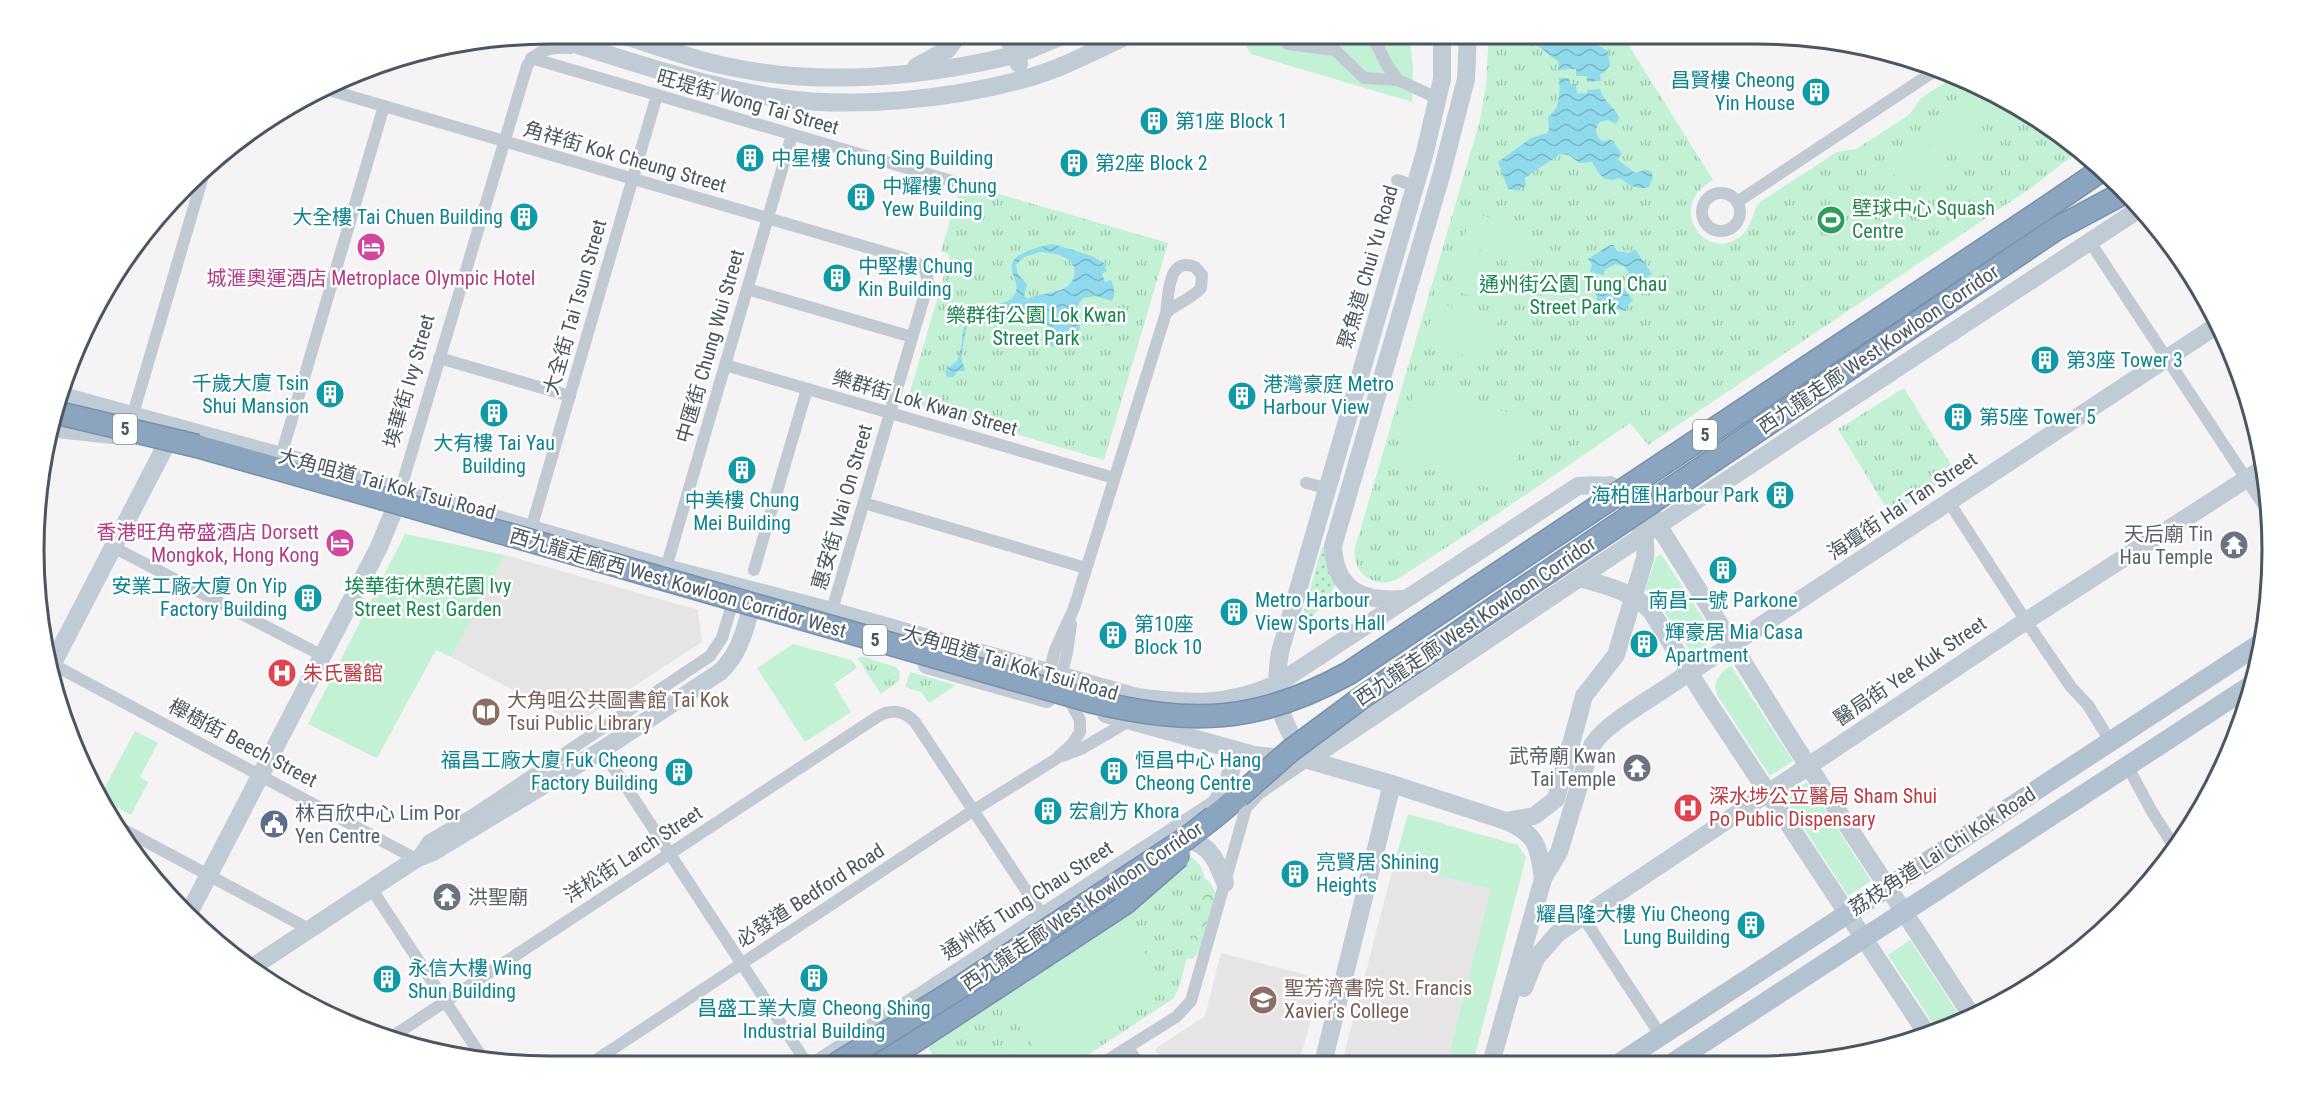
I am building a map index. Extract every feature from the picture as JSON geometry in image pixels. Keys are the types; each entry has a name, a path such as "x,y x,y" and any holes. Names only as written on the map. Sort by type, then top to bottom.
{"highway":[{"name":"西九龍走廊 West Kowloon Corridor","path":"1368,661 2095,174"},
{"name":"西九龍走廊 West Kowloon Corridor","path":"851,1055 971,981 1178,844 1214,817 1290,750 1344,710 2056,229 2111,189"},
{"path":"2056,229 2118,196"},
{"name":"西九龍走廊西 West Kowloon Corridor West","path":"62,414 196,446 1090,701 1139,712 1188,717 1236,715 1262,710 1315,691 1368,661"},
{"path":"893,1055 1125,903 1170,865 1214,817"}],"main road":[{"name":"荔枝角道 Lai Chi Kok Road","path":"1632,1055 2253,648"},
{"name":"荔枝角道 Lai Chi Kok Road","path":"1686,1055 1863,937 1906,913 2242,691"}],"street":[{"path":"576,44 726,88 804,101 828,102 926,97 1025,79 1108,44"},
{"path":"652,44 721,65 823,77 900,74 963,65 1016,54 1030,44"},
{"path":"900,74 947,50 952,44"},
{"path":"1011,44 1025,79"},
{"path":"1036,44 1046,71"},
{"path":"1288,44 1335,50 1364,78 1398,80 1439,99"},
{"path":"1376,44 1388,67 1398,80"},
{"name":"聚魚道 Chui Yu Road","path":"1308,760 1287,730 1277,700 1276,684 1280,652 1439,99 1442,80 1442,44"},
{"path":"1404,598 1369,598 1354,591 1344,583 1337,572 1333,559 1333,546 1444,168 1466,79 1468,44"},
{"path":"531,58 537,52 558,47 586,47"},
{"name":"旺堤街 Wong Tai Street","path":"531,58 954,182"},
{"name":"埃華街 Ivy Street","path":"192,907 379,547 398,499 502,142 531,58"},
{"path":"1737,202 1930,74"},
{"name":"角祥街 Kok Cheung Street","path":"335,92 911,260"},
{"name":"大全街 Tai Tsun Street","path":"531,529 657,95"},
{"path":"281,456 384,106"},
{"name":"中匯街 Chung Wui Street","path":"666,568 792,135"},
{"path":"1397,180 1415,186"},
{"path":"133,414 201,184"},
{"path":"1115,1055 1176,1017 1191,1001 1246,808 1252,800 1651,530 2134,213"},
{"path":"2090,242 2259,499"},
{"name":"惠安街 Wai On Street","path":"826,633 928,278 925,270 911,260"},
{"path":"747,289 912,337"},
{"path":"1065,703 1049,695 1047,691 1067,653 1074,608 1166,313"},
{"name":"海壇街 Hai Tan Street","path":"1543,879 1559,852 1592,746 1611,726 2211,329"},
{"path":"439,357 570,396"},
{"name":"樂群街 Lok Kwan Street","path":"725,365 1114,478"},
{"path":"754,570 807,389"},
{"name":"大角咀道 Tai Kok Tsui Road","path":"67,397 281,456 398,499 951,673 1236,751 1308,760 1506,820 1520,826 1533,837 1540,855 1543,879"},
{"path":"55,658 165,447 172,426"},
{"name":"大角咀道 Tai Kok Tsui Road","path":"59,429 101,433 531,529 1137,697 1167,701 1234,699 1252,695 1276,684"},
{"name":"醫局街 Yee Kuk Street","path":"1507,1055 1526,981 1536,958 1550,940 2026,621 2256,472"},
{"path":"1306,483 1326,488"},
{"path":"1276,684 1578,486 1602,483 1610,485 1651,530 1732,646 1967,1009"},
{"path":"1949,502 2026,621 2071,687 2088,705 2110,741"},
{"path":"864,503 1086,568"},
{"path":"1633,596 1651,530"},
{"path":"113,547 323,656"},
{"path":"1580,578 1633,596 1651,611 1923,1028"},
{"name":"大角咀道 Tai Kok Tsui Road","path":"1506,820 1534,816 1556,799 1584,696 1616,656 1633,596"},
{"path":"416,859 428,841 484,807 710,656 722,638 732,605"},
{"path":"258,963 416,859 433,852 602,750 720,672 730,662 744,634 750,611"},
{"name":"櫸樹街 Beech Street","path":"58,667 416,859"},
{"name":"必發道 Bedford Road","path":"604,1055 974,810 1056,759 1074,743 1080,732 1080,720 1065,703"},
{"name":"洋松街 Larch Street","path":"399,1032 877,717 888,712 900,712 915,722 974,810"},
{"name":"必發道 Bedford Road","path":"1056,759 1081,749 1129,721"},
{"path":"602,750 801,1055"},
{"name":"通州街 Tung Chau Street","path":"830,1055 1206,810 1222,796 1227,786 1236,751"},
{"path":"2128,767 2170,841"},
{"path":"1325,1055 1392,784"},
{"path":"974,810 1043,916"},
{"path":"130,833 210,874 309,930"},
{"path":"1162,839 1185,839 1203,845 1218,862 1225,883"},
{"path":"1493,1055 1543,879"},
{"path":"371,888 477,1050"},
{"path":"1583,917 1661,1036"},
{"path":"1128,1047 1133,1055"}],"shaded area":[{"path":"505,555 698,610 702,642 576,724 451,657"},
{"path":"1394,864 1492,889 1449,1055 1344,1055"},
{"name":"聖芳濟書院 St. Francis Xavier's College","path":"1221,953 1322,979 1301,1055 1159,1055 1155,1049 1205,1016"}],"green space":[{"path":"1245,44 1410,44 1413,67 1412,102 1251,54"},
{"name":"通州街公園 Tung Chau Street Park","path":"1488,44 1628,44 1713,180 1698,191 1692,204 1691,217 1696,229 1705,238 1716,243 1729,243 1742,235 1760,202 1837,152 1856,149 1909,115 1921,98 1947,81 2010,111 2073,155 2031,188 1648,445 1630,423 1396,580 1379,582 1365,576 1360,571 1356,564 1355,548 1480,120 1486,85"},
{"path":"1970,92 2019,117 2014,132 1963,115"},
{"path":"1935,119 1986,135 1978,161 1927,144"},
{"path":"1898,148 1949,165 1941,190 1890,173"},
{"name":"樂群街公園 Lok Kwan Street Park","path":"961,183 1168,243 1104,460 907,402 950,255 941,251"},
{"path":"1472,212 1530,230 1520,263 1462,244"},
{"path":"1459,256 1517,274 1507,307 1449,289"},
{"path":"1436,302 1498,321 1486,362 1424,343"},
{"path":"1416,385 1529,419 1507,493 1394,459"},
{"path":"1904,388 1956,473 1890,514 1838,429"},
{"name":"埃華街休憩花園 Ivy Street Rest Garden","path":"405,534 505,555 451,657 436,650 377,758 308,724"},
{"path":"1322,547 1327,548 1328,569 1336,585 1307,624 1301,622"},
{"path":"1661,554 1716,638 1692,654 1660,605 1645,590 1656,557"},
{"path":"793,644 852,660 857,668 834,684 851,712 805,742 757,668"},
{"path":"861,656 896,667 900,672 899,681 881,694 858,659"},
{"path":"1731,666 1793,761 1770,776 1717,695 1716,682"},
{"path":"910,672 956,685 929,703 921,692 905,687"},
{"path":"135,731 158,743 140,777 148,782 131,815 113,806 104,789"},
{"path":"1807,782 1871,881 1848,896 1784,797"},
{"path":"1408,814 1518,845 1526,857 1475,1055 1449,1055 1491,889 1394,864"},
{"path":"1184,855 1193,858 1200,865 1207,883 1174,998 1088,1055 932,1055 925,1039"},
{"path":"1197,876 1209,881 1215,892 1202,947 1193,959 1180,957"},
{"path":"1124,920 1168,989 1064,1055 1038,1055 1002,998"},
{"path":"1910,940 1958,1013 1933,1024 1888,955"}],"water":[{"path":"1535,44 1595,44 1608,51 1610,65 1604,73 1600,74 1601,81 1587,82 1587,76 1576,76 1576,69 1559,70 1558,61"},
{"path":"1559,78 1569,78 1570,85 1576,84 1577,94 1600,89 1619,118 1616,124 1608,120 1600,122 1596,129 1598,137 1602,141 1612,140 1622,154 1617,159 1635,173 1651,171 1653,178 1649,187 1630,185 1620,178 1606,179 1592,162 1579,163 1569,155 1560,154 1525,178 1526,186 1516,190 1508,189 1498,162 1531,138 1547,133 1548,117 1559,100"},
{"path":"1053,244 1092,256 1107,265 1105,267 1107,271 1102,274 1105,282 1111,280 1114,288 1112,301 1095,296 1083,298 1076,308 1080,324 1078,333 1055,347 1046,344 1050,326 1012,314 1008,325 988,315 972,319 966,329 961,357 965,371 958,371 953,377 947,377 945,371 958,360 963,330 970,314 979,308 1002,303 1012,298 1016,291 1013,263 1018,256","holes":["1040,252 1057,254 1069,260 1074,266 1074,277 1071,283 1060,290 1027,299 1024,296 1027,284 1018,275 1016,265 1024,257"]},
{"path":"1610,245 1614,245 1617,251 1629,253 1635,249 1652,274 1646,278 1645,283 1629,281 1630,275 1624,266 1614,264 1605,270 1604,275 1590,272 1592,264 1588,259"},
{"path":"1606,285 1609,289 1619,291 1624,288 1633,301 1627,305 1626,311 1596,305 1597,297 1594,292"}],"place":[{"name":"昌賢樓 Cheong Yin House","path":"1816,92"},
{"name":"第1座 Block 1","path":"1154,121"},
{"name":"中星樓 Chung Sing Building","path":"750,158"},
{"name":"第2座 Block 2","path":"1074,163"},
{"name":"中耀樓 Chung Yew Building","path":"861,197"},
{"name":"大全樓 Tai Chuen Building","path":"524,217"},
{"name":"壁球中心 Squash Centre","path":"1831,220"},
{"name":"城滙奧運酒店 Metroplace Olympic Hotel","path":"371,247"},
{"name":"中堅樓 Chung Kin Building","path":"837,278"},
{"name":"第3座 Tower 3","path":"2045,360"},
{"name":"千歲大廈 Tsin Shui Mansion","path":"330,394"},
{"name":"港灣豪庭 Metro Harbour View","path":"1242,396"},
{"name":"大有樓 Tai Yau Building","path":"494,413"},
{"name":"第5座 Tower 5","path":"1958,417"},
{"name":"中美樓 Chung Mei Building","path":"742,470"},
{"name":"海柏匯 Harbour Park","path":"1780,495"},
{"name":"香港旺角帝盛酒店 Dorsett Mongkok, Hong Kong","path":"340,543"},
{"name":"天后廟 Tin Hau Temple","path":"2234,545"},
{"name":"南昌一號 Parkone","path":"1723,570"},
{"name":"安業工廠大廈 On Yip Factory Building","path":"308,598"},
{"name":"Metro Harbour View Sports Hall","path":"1234,612"},
{"name":"第10座 Block 10","path":"1113,635"},
{"name":"輝豪居 Mia Casa Apartment","path":"1644,644"},
{"name":"朱氏醫館","path":"282,673"},
{"name":"大角咀公共圖書館 Tai Kok Tsui Public Library","path":"486,712"},
{"name":"武帝廟 Kwan Tai Temple","path":"1637,768"},
{"name":"恒昌中心 Hang Cheong Centre","path":"1114,771"},
{"name":"福昌工廠大廈 Fuk Cheong Factory Building","path":"679,772"},
{"name":"深水埗公立醫局 Sham Shui Po Public Dispensary","path":"1688,808"},
{"name":"宏創方 Khora","path":"1048,811"},
{"name":"林百欣中心 Lim Por Yen Centre","path":"274,824"},
{"name":"亮賢居 Shining Heights","path":"1295,874"},
{"name":"洪聖廟","path":"447,897"},
{"name":"耀昌隆大樓 Yiu Cheong Lung Building","path":"1751,925"},
{"name":"昌盛工業大廈 Cheong Shing Industrial Building","path":"814,978"},
{"name":"永信大樓 Wing Shun Building","path":"387,979"},
{"name":"聖芳濟書院 St. Francis Xavier's College","path":"1263,1000"}]}
